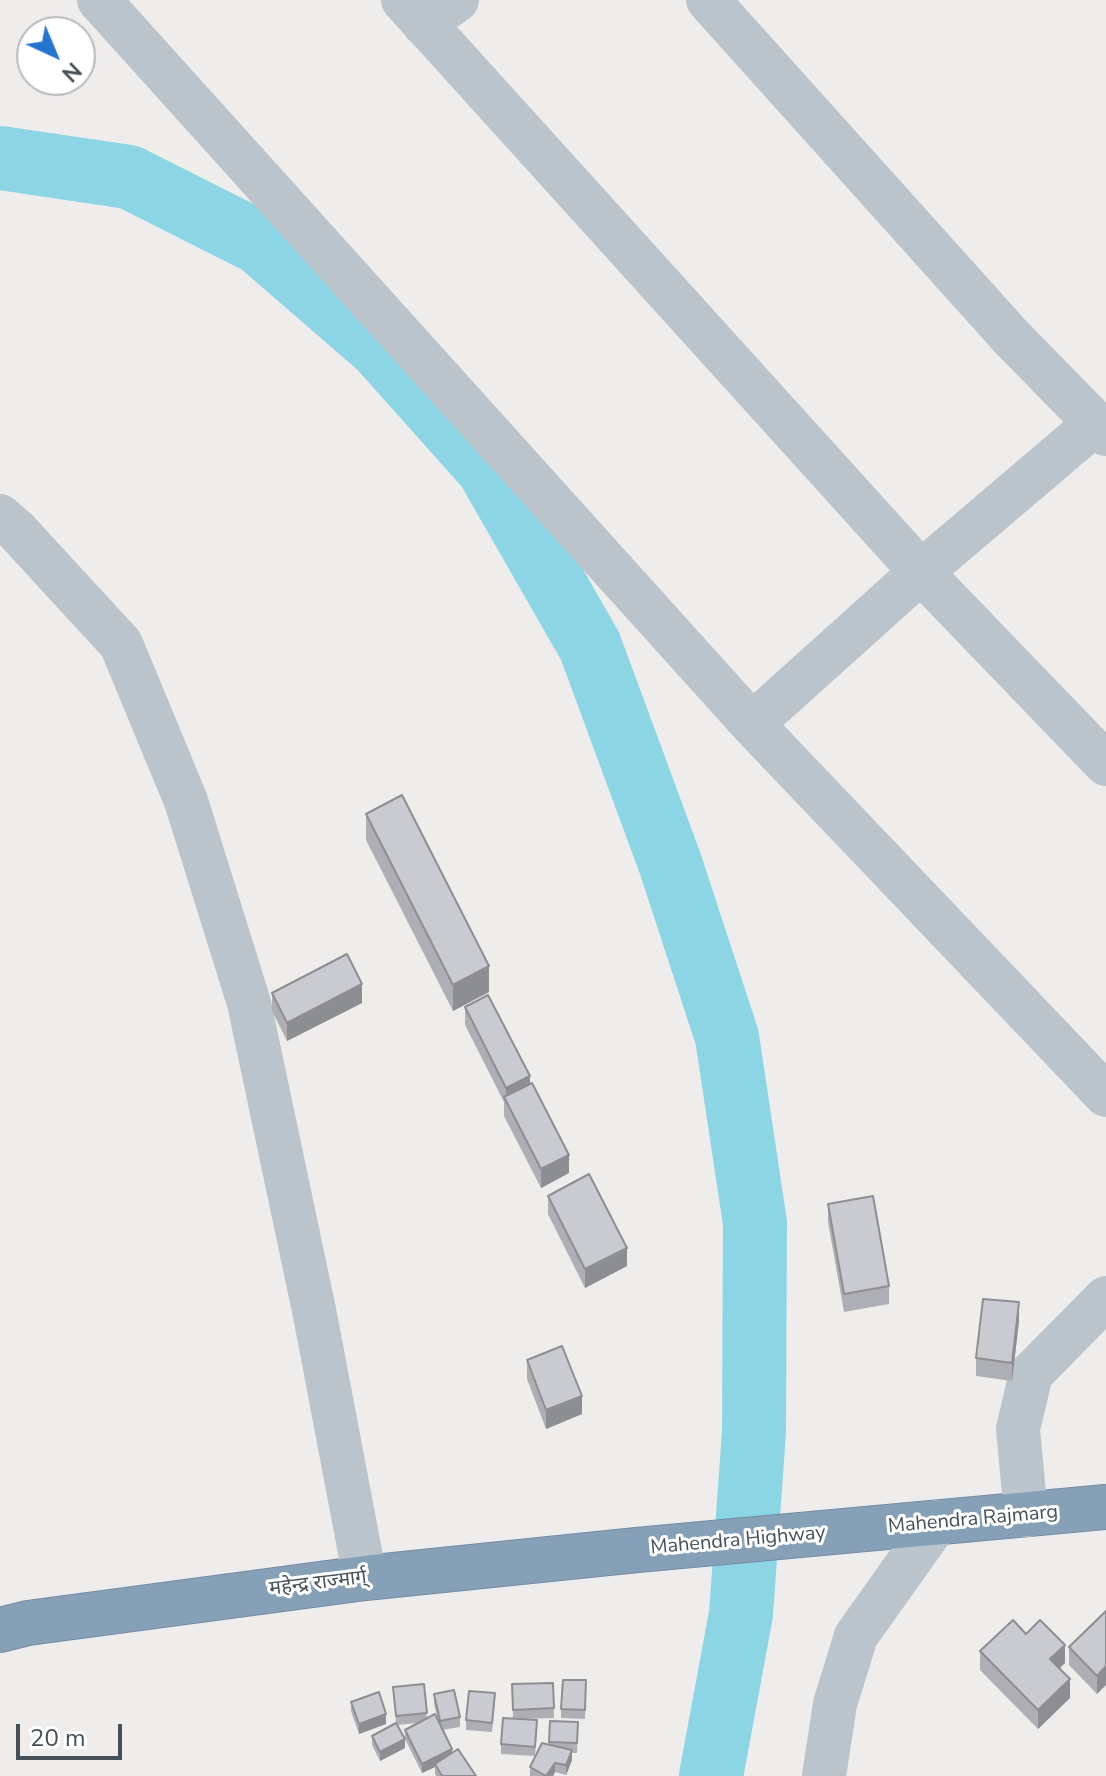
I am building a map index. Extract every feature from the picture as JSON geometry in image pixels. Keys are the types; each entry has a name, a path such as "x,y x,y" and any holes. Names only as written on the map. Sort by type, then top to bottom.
{"highway":[{"name":"Mahendra Rajmarg","path":"839,1533 1106,1507"},
{"name":"Mahendra Highway","path":"637,1550 839,1533"},
{"name":"महेन्द्र राज्मार्ग्","path":"0,1630 28,1623 365,1578 637,1550"}],"street":[{"path":"99,0 752,724 1106,1095"},
{"path":"708,0 1011,337 1101,429 921,572 752,724"},
{"path":"428,8 921,572 1106,764"},
{"path":"0,516 121,644 186,801 249,1003 315,1315 365,1578"},
{"path":"1026,1515 1018,1429 1031,1374 1106,1298"},
{"path":"824,1776 835,1704 856,1636 937,1522"}],"building":[{"path":"402,795 489,966 453,985 366,814"},
{"path":"347,954 362,984 287,1023 272,993"},
{"path":"488,995 530,1076 506,1088 465,1007"},
{"path":"532,1083 569,1155 541,1169 504,1097"},
{"path":"589,1174 627,1248 585,1269 548,1196"},
{"path":"873,1196 889,1286 844,1294 828,1204"},
{"path":"983,1299 1019,1302 1012,1363 976,1358"},
{"path":"562,1346 582,1396 546,1410 527,1360"},
{"path":"1106,1611 1106,1666 1097,1676 1069,1647"},
{"path":"1013,1620 1026,1634 1040,1620 1065,1645 1050,1659 1070,1679 1038,1710 980,1651"},
{"path":"563,1680 586,1680 585,1710 561,1709"},
{"path":"553,1683 554,1708 513,1710 512,1684"},
{"path":"424,1684 427,1713 396,1716 393,1687"},
{"path":"454,1690 460,1717 440,1721 434,1694"},
{"path":"469,1691 495,1693 492,1723 466,1720"},
{"path":"379,1692 386,1714 359,1724 351,1702"},
{"path":"435,1714 452,1749 422,1764 405,1730"},
{"path":"503,1718 537,1720 535,1747 501,1744"},
{"path":"550,1721 578,1722 577,1743 549,1742"},
{"path":"396,1723 405,1739 380,1752 372,1736"},
{"path":"542,1743 572,1750 566,1765 555,1763 546,1776 530,1767"},
{"path":"458,1749 476,1776 442,1776 435,1764"}],"waterway":[{"path":"0,158 129,177 260,243 379,346 488,468 590,646 670,863 727,1037 755,1223 754,1432 741,1614 711,1776"}]}
